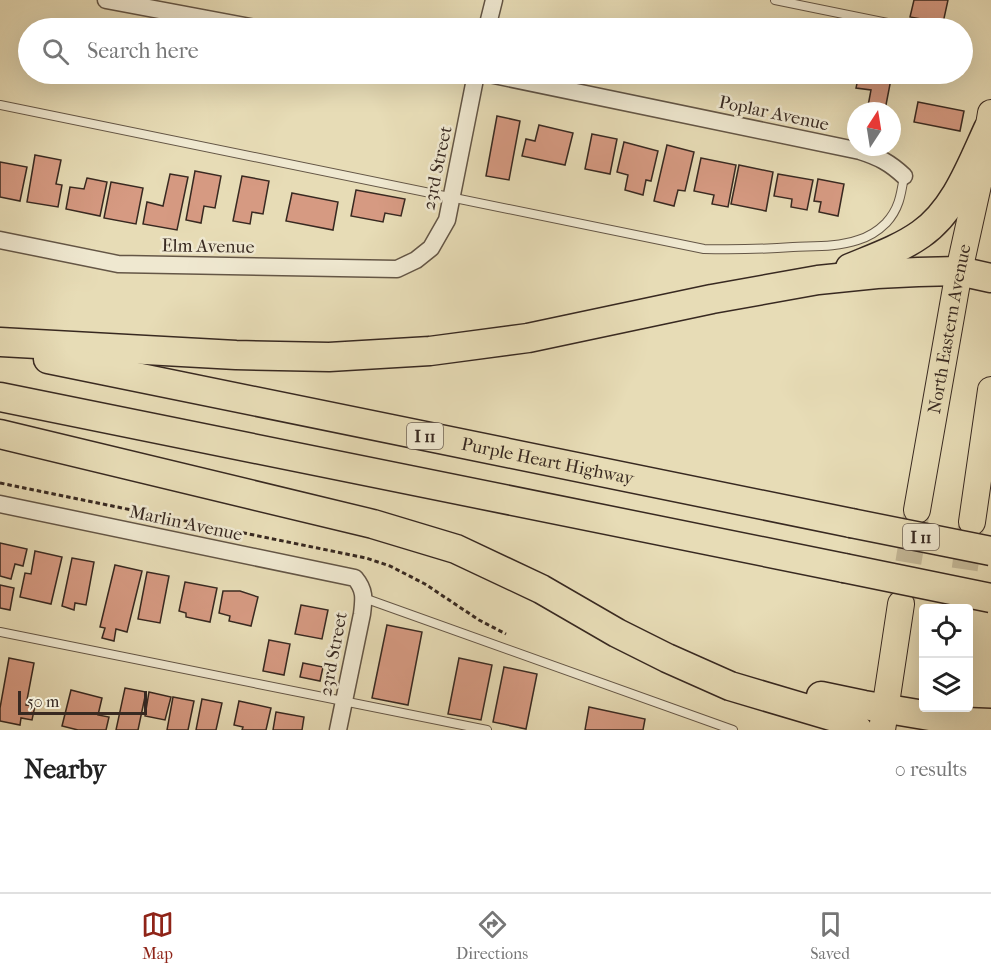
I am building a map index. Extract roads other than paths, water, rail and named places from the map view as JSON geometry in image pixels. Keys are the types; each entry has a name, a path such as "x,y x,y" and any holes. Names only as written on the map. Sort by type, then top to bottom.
{"highway":[{"path":"818,280 892,251 915,238 934,223 955,197 990,121"},
{"path":"0,342 236,355 329,357 430,351 528,338 712,299 818,280 888,273 959,271 991,278"},
{"name":"Purple Heart Highway","path":"0,349 991,551"},
{"path":"0,397 991,598"},
{"path":"0,434 373,524 456,549 541,589 617,633 730,686 850,722 858,730"},
{"path":"668,658 710,665 822,697 883,719 943,719 991,723"}],"main road":[{"name":"North Eastern Avenue","path":"917,510 959,271 990,121"},
{"path":"972,522 991,390"},
{"path":"883,719 901,604"}],"street":[{"path":"106,0 202,18"},
{"path":"490,18 494,0"},
{"name":"23rd Street","path":"416,260 432,248 447,220 474,84"},
{"name":"Poplar Avenue","path":"537,84 860,151 878,157 904,176"},
{"name":"Elm Avenue","path":"0,240 118,264 397,269 416,260"},
{"name":"Marlin Avenue","path":"0,504 354,578 363,592"},
{"name":"23rd Street","path":"338,730 362,614 363,592"}],"lane":[{"path":"775,0 863,18"},
{"path":"0,105 704,249 808,247 859,240 885,224 901,199 904,176"},
{"path":"363,592 733,730"},
{"path":"0,632 487,730"}],"tunnel":[{"path":"902,601 916,516"},
{"path":"960,604 971,526"}]}
